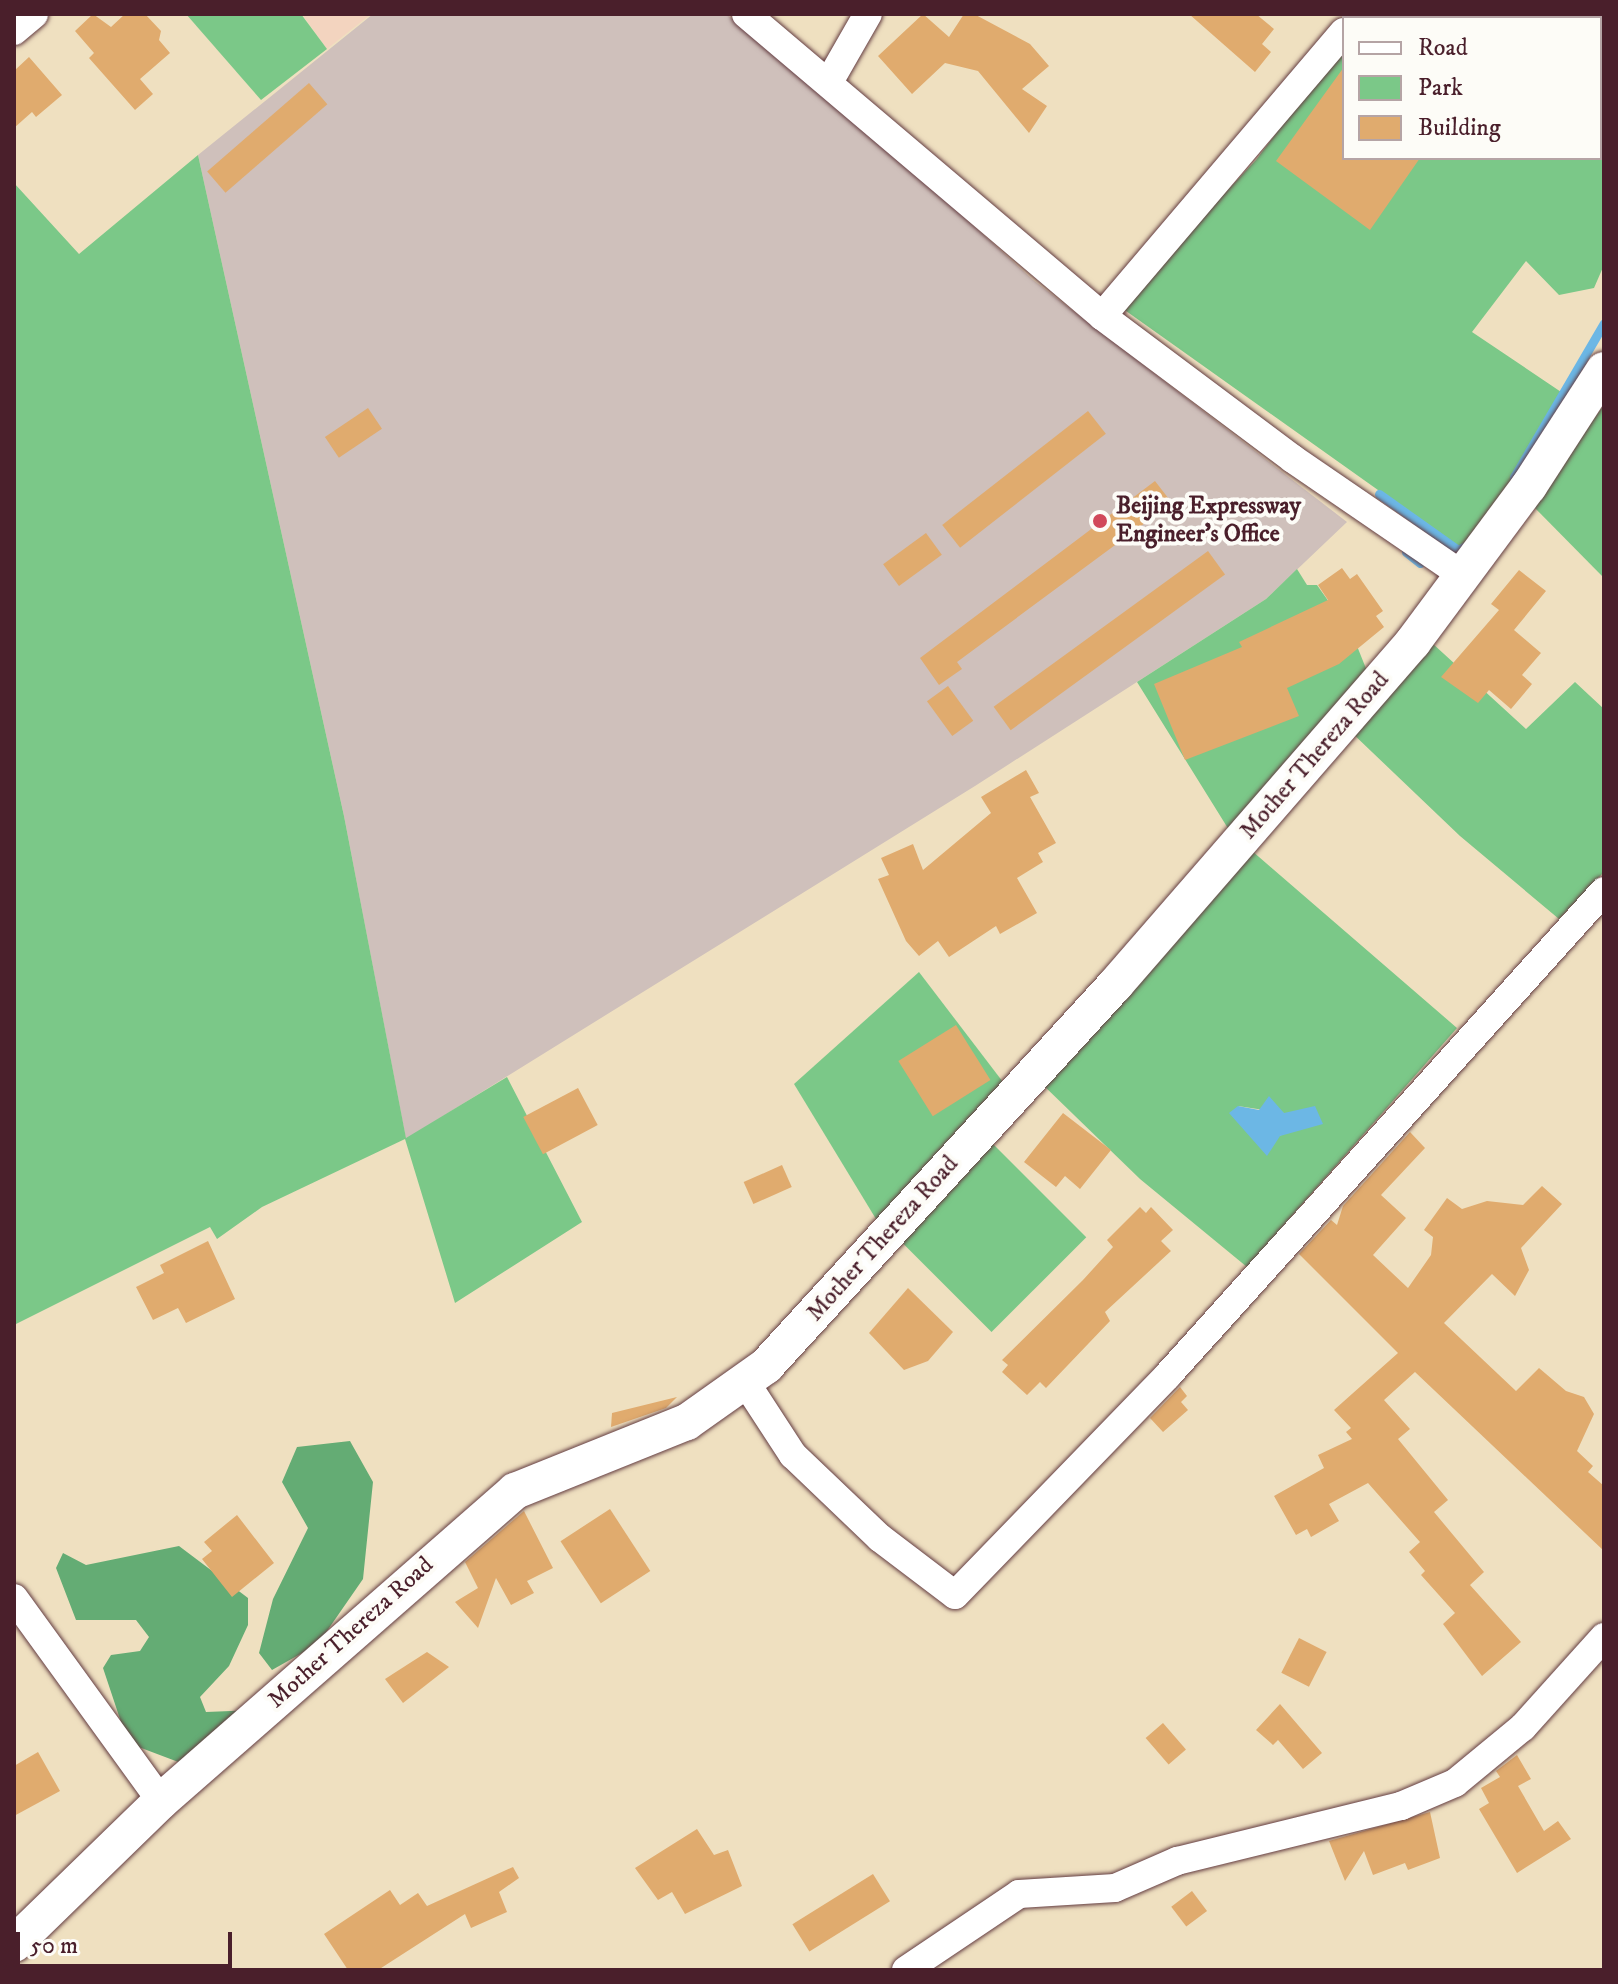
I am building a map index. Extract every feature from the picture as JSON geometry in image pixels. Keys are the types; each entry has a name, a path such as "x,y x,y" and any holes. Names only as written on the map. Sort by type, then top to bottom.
{"street":[{"path":"14,31 34,14"},
{"path":"746,14 1102,316 1293,459 1464,576"},
{"path":"829,82 868,14"},
{"path":"1102,316 1342,34"},
{"name":"Mother Thereza Road","path":"14,1944 161,1801 515,1491 548,1474 639,1444 746,1383 787,1345 1115,985 1382,678 1464,576 1604,370"},
{"path":"746,1383 793,1455 880,1538 955,1595 1168,1375 1604,891"},
{"path":"14,1598 161,1801"},
{"path":"906,1970 1019,1894 1115,1888 1177,1861 1388,1810 1455,1783 1523,1727 1604,1637"}],"shaded area":[{"path":"302,14 371,14 327,49"},
{"path":"373,14 726,14 819,85 1033,280 1347,522 1266,599 975,786 406,1139 344,816 198,155"}],"green space":[{"path":"186,14 301,14 327,49 261,100"},
{"path":"1366,14 1565,14 1565,16"},
{"path":"1342,46 1342,160 1602,160 1602,152 1604,265 1594,288 1559,295 1526,261 1472,332 1570,398 1505,502 1461,549 1119,306 1256,160"},
{"path":"198,155 344,816 406,1138 507,1077 582,1222 455,1303 405,1139 262,1207 217,1239 210,1227 14,1325 14,183 79,254"},
{"path":"1604,405 1604,578 1531,504"},
{"path":"1297,569 1307,585 1317,585 1353,636 1369,676 1229,830 1137,682 1266,599"},
{"path":"1432,643 1526,729 1575,682 1604,709 1604,872 1559,919 1460,836 1350,731"},
{"path":"1244,844 1457,1028 1247,1267 1140,1179 1041,1083","holes":["1238,1106 1284,1113 1301,1127 1279,1136"]},
{"path":"919,972 1006,1086 879,1224 794,1084"},
{"path":"988,1139 1086,1237 992,1332 893,1234"},
{"path":"350,1441 373,1482 363,1579 318,1644 272,1670 259,1653 273,1599 308,1528 282,1482 297,1447"},
{"path":"179,1546 248,1598 248,1625 229,1666 200,1697 206,1712 256,1710 181,1763 128,1743 103,1668 111,1655 140,1651 149,1637 136,1620 76,1620 56,1568 63,1553 86,1565"}],"water":[{"path":"1269,1096 1284,1113 1315,1106 1323,1124 1280,1136 1267,1156 1229,1113 1238,1106 1259,1110"}],"building":[{"path":"93,14 111,27 125,14 145,14 161,31 159,40 170,53 140,79 153,94 135,110 89,58 94,53 75,31"},
{"path":"923,14 949,37 964,14 974,14 1030,44 1049,66 1022,89 1047,106 1029,133 978,71 945,63 912,94 878,56"},
{"path":"1189,14 1256,14 1274,29 1262,44 1271,52 1255,72"},
{"path":"29,57 62,95 36,117 32,112 14,128 14,71"},
{"path":"1342,70 1342,160 1419,160 1370,230 1276,161"},
{"path":"309,83 327,104 225,193 207,172"},
{"path":"368,408 382,429 339,458 325,437"},
{"path":"1088,411 1106,434 960,548 942,525"},
{"path":"1155,481 1172,503 957,662 962,669 939,685 920,658"},
{"path":"926,533 942,555 899,586 883,564"},
{"path":"1208,551 1225,574 1011,730 994,707"},
{"path":"1342,568 1350,579 1357,574 1383,611 1376,616 1384,627 1339,664 1287,688 1299,716 1185,760 1154,684 1242,647 1239,642 1328,600 1318,585"},
{"path":"1519,570 1546,591 1514,630 1541,653 1522,675 1532,684 1511,709 1489,690 1478,703 1441,677 1499,610 1491,604"},
{"path":"948,686 973,721 952,736 927,701"},
{"path":"1026,770 1039,793 1030,797 1056,843 1038,853 1043,862 1017,878 1037,913 1000,934 996,926 949,957 938,941 919,956 906,941 878,879 889,875 881,858 913,844 923,870 991,813 981,797"},
{"path":"956,1025 990,1080 933,1116 898,1061"},
{"path":"578,1088 598,1125 543,1154 523,1117"},
{"path":"1063,1113 1111,1150 1080,1189 1065,1176 1056,1187 1024,1162"},
{"path":"1410,1132 1425,1148 1381,1195 1406,1218 1373,1255 1408,1288 1431,1255 1433,1237 1424,1230 1447,1198 1462,1209 1487,1201 1523,1205 1542,1186 1562,1204 1521,1248 1529,1270 1515,1296 1492,1274 1444,1323 1516,1391 1539,1368 1566,1391 1584,1397 1594,1414 1577,1451 1593,1466 1588,1472 1604,1486 1604,1551 1415,1372 1384,1400 1410,1429 1398,1439 1448,1500 1434,1512 1484,1572 1470,1585 1521,1642 1482,1676 1443,1624 1455,1613 1421,1575 1425,1571 1409,1552 1420,1542 1368,1483 1329,1504 1339,1521 1311,1537 1307,1529 1296,1535 1274,1496 1324,1468 1318,1455 1352,1439 1346,1432 1351,1428 1334,1410 1398,1353 1299,1254 1331,1220 1337,1225 1343,1206"},
{"path":"782,1165 792,1187 753,1204 744,1182"},
{"path":"1140,1207 1146,1213 1151,1207 1173,1230 1161,1241 1171,1251 1105,1312 1110,1321 1046,1388 1040,1382 1027,1395 1002,1372 1008,1365 1002,1360 1113,1247 1107,1240"},
{"path":"208,1241 235,1299 186,1323 178,1308 153,1320 136,1287 164,1273 160,1265"},
{"path":"908,1288 953,1332 928,1361 904,1370 869,1333"},
{"path":"1180,1387 1187,1396 1181,1402 1188,1410 1163,1432 1150,1418"},
{"path":"677,1397 666,1408 611,1427 612,1413"},
{"path":"610,1509 650,1571 601,1603 561,1541"},
{"path":"524,1511 553,1568 527,1581 534,1593 511,1605 496,1578 478,1628 455,1602 478,1588 465,1562"},
{"path":"237,1515 274,1563 232,1597 202,1559 212,1551 204,1542"},
{"path":"1299,1638 1327,1652 1309,1687 1281,1673"},
{"path":"427,1652 449,1667 403,1703 385,1679"},
{"path":"1280,1704 1322,1753 1303,1769 1278,1740 1273,1745 1256,1730"},
{"path":"1163,1723 1186,1749 1169,1765 1146,1738"},
{"path":"38,1752 60,1791 14,1816 14,1766"},
{"path":"1517,1755 1531,1779 1518,1786 1544,1831 1558,1821 1571,1839 1517,1873 1479,1809 1489,1803 1481,1788 1500,1777 1496,1771"},
{"path":"1430,1812 1440,1858 1408,1870 1405,1863 1373,1875 1364,1851 1345,1881 1329,1841"},
{"path":"697,1829 714,1855 728,1850 742,1886 685,1914 672,1892 658,1900 635,1868"},
{"path":"513,1867 519,1878 499,1892 507,1912 471,1928 465,1914 378,1970 348,1970 324,1934 390,1890 400,1905 418,1893 427,1906"},
{"path":"873,1874 890,1901 809,1951 792,1924"},
{"path":"1192,1891 1207,1911 1186,1927 1171,1907"}],"waterway":[{"path":"1514,477 1604,323"},
{"path":"1379,494 1458,550 1468,545"},
{"path":"1406,552 1420,563"}],"place":[{"name":"Beijing Expressway Engineer's Office","path":"1100,521"}]}
